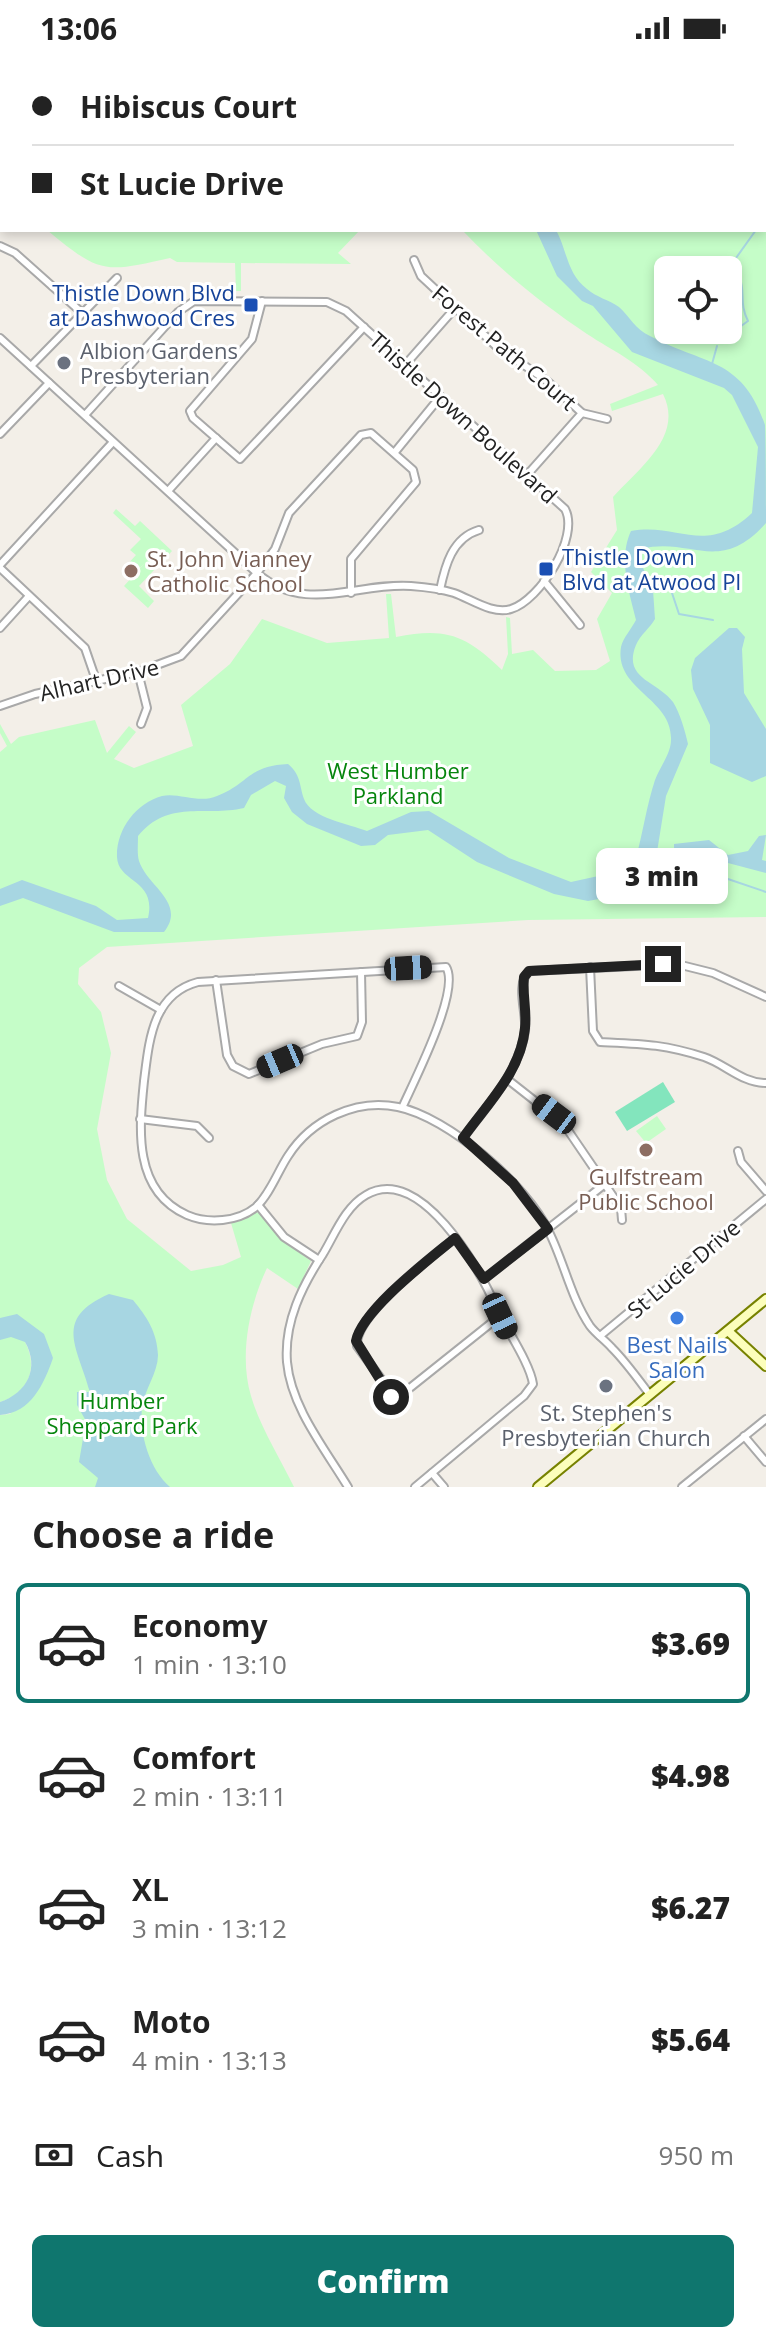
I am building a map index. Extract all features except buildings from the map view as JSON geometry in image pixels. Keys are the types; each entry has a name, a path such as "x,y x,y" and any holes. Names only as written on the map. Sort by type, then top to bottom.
{"main road":[{"path":"538,1487 766,1299"},
{"path":"728,1331 766,1366"}],"street":[{"path":"0,246 15,253 80,311"},
{"name":"Forest Path Court","path":"414,260 421,276 496,346 547,381 582,413 607,419"},
{"path":"31,366 80,311 117,278"},
{"name":"Thistle Down Boulevard","path":"0,338 257,573 279,589 304,595 351,593 398,586 440,590 501,611 524,602 544,581 564,547 570,520 565,509 340,306 327,302 198,300 186,306 85,415"},
{"path":"262,301 252,339 190,411 193,418 236,457 245,455 364,327"},
{"path":"405,365 456,307"},
{"path":"0,434 49,383"},
{"path":"351,593 351,559 416,482 413,470 395,452 440,397"},
{"path":"527,475 582,413"},
{"name":"Alhart Drive","path":"0,706 138,672 181,656 257,573 275,549 289,513 361,435 371,433 395,452"},
{"path":"168,491 216,438"},
{"path":"96,680 85,648 0,566 113,442"},
{"path":"440,590 453,549 468,533 479,530"},
{"path":"544,581 580,625"},
{"path":"0,628 29,596"},
{"path":"138,672 147,708 141,724"},
{"path":"463,1138 507,1079 525,1032 526,974 552,968 688,965 766,997"},
{"path":"402,1108 443,1015 449,970 442,966 216,980 187,986 161,1010 149,1040 140,1119 140,1148 149,1177 160,1194 183,1213 220,1221 243,1214 258,1205 294,1147 323,1121 368,1106 402,1108 424,1115 463,1138 513,1183 548,1229 578,1303 600,1336 650,1395"},
{"path":"590,967 593,1031 600,1042 670,1046 712,1060 745,1079 766,1083"},
{"path":"216,980 227,1055 233,1066 249,1074 322,1044 357,1036 362,1022 361,972"},
{"path":"119,986 161,1010"},
{"path":"507,1079 558,1118 621,1208 622,1220"},
{"path":"140,1119 197,1126 209,1138"},
{"path":"738,1151 741,1162 766,1191"},
{"path":"484,1279 605,1184"},
{"path":"348,1487 295,1398 287,1363 287,1333 300,1295 342,1219 359,1201 386,1190 401,1192 422,1203 455,1238 484,1279 530,1371 532,1388 415,1487"},
{"name":"St Lucie Drive","path":"600,1336 766,1199"},
{"path":"258,1205 284,1237 319,1260"},
{"path":"455,1238 400,1284 362,1327 357,1346 396,1399 500,1316"},
{"path":"682,1487 766,1419"},
{"path":"744,1436 766,1462"},
{"path":"432,1473 444,1487"},
{"path":"426,1478 433,1487"}],"green space":[{"path":"50,232 358,232 338,253 351,264 241,263 241,291 236,291 235,263 177,262 170,258 116,267 104,266 79,255"},
{"name":"West Humber Parkland","path":"464,232 766,232 766,917 528,920 107,947 79,968 78,984 101,1012 111,1053 97,1129 107,1180 127,1219 191,1271 223,1265 241,1257 231,1223 256,1212 262,1214 286,1243 311,1261 298,1289 267,1268 255,1298 246,1348 248,1381 255,1408 294,1487 0,1487 0,1415 10,1414 53,1358 25,1342 31,1361 28,1379 18,1393 0,1402 0,752 7,746 0,733 0,724 11,744 19,737 95,720 107,753 129,726 136,732 114,759 134,768 193,746 181,705 230,664 262,619 327,643 389,638 386,594 391,594 396,637 429,633 454,637 477,649 502,670 508,654 506,617 510,618 512,654 533,650 555,671 596,670 610,661 597,619 612,593 591,572 617,530 613,497 656,450 668,424 668,409 663,394 612,411 610,404 658,385 634,363 538,298"},
{"path":"116,509 135,526 140,521 172,551 139,586 154,601 148,608 124,586 145,563 137,571 126,566 136,555 130,550 141,539 113,513"},
{"path":"663,1082 675,1102 627,1131 615,1112"},
{"path":"657,1116 666,1129 646,1143 636,1131"}],"water":[{"path":"537,232 557,232 571,269 580,283 619,307 640,330 654,338 654,344 668,344 733,375 756,403 765,425 766,523 734,548 719,551 659,546 641,549 639,559 653,590 655,619 636,645 634,665 644,678 673,702 688,744 666,796 657,852 636,878 599,899 588,901 554,894 477,862 428,830 388,835 375,845 361,846 307,824 292,812 284,798 286,786 275,781 251,795 244,808 174,813 162,817 138,836 139,861 171,912 164,932 114,932 23,898 0,906 0,889 22,880 96,906 117,920 148,918 147,896 124,872 117,857 120,837 129,819 144,805 162,796 210,798 274,765 288,764 292,768 304,799 314,811 331,820 367,831 411,812 429,811 509,858 571,882 612,873 636,858 652,789 671,740 663,714 634,684 621,662 622,644 636,620 626,575 627,542 631,531 648,529 706,536 735,526 752,513 758,447 732,395 724,388 632,352 593,306 582,301 557,276"},
{"path":"729,628 737,628 745,637 742,649 744,693 766,729 766,776 752,782 710,763 710,725 693,689 691,670 695,658"},
{"path":"766,835 762,860 766,861 766,873 728,863 680,864 674,858 674,844 709,840 728,855 748,851 759,836"},
{"path":"109,1294 133,1300 147,1319 156,1339 157,1362 143,1401 142,1429 147,1451 170,1487 95,1487 98,1478 79,1462 86,1421 77,1405 77,1392 90,1392 76,1347 75,1324 92,1303"},
{"path":"17,1314 44,1334 53,1358 35,1396 20,1409 0,1415 0,1402 24,1386 31,1370 25,1342 11,1337 0,1340 0,1318"}],"waterway":[{"path":"737,256 755,232"},
{"path":"742,294 748,321 742,325"},
{"path":"712,364 717,346"},
{"path":"651,582 671,590 679,614 713,620"},
{"path":"635,872 670,879 725,878 766,892"}],"place":[{"name":"Thistle Down Blvd at Dashwood Cres","path":"251,305"},
{"name":"Albion Gardens Presbyterian","path":"64,363"},
{"name":"Thistle Down Blvd at Atwood Pl","path":"546,569"},
{"name":"St. John Vianney Catholic School","path":"131,571"},
{"name":"Gulfstream Public School","path":"646,1150"},
{"name":"Best Nails Salon","path":"677,1318"},
{"name":"St. Stephen's Presbyterian Church","path":"606,1386"}],"route":[{"path":"391,1397 356,1341 362,1327 400,1284 455,1238 484,1279 548,1229 513,1183 463,1138 507,1079 520,1051 526,1023 524,977 529,971 566,967 663,964"}],"park label":[{"name":"Humber Sheppard Park","path":"122,1412"}]}
